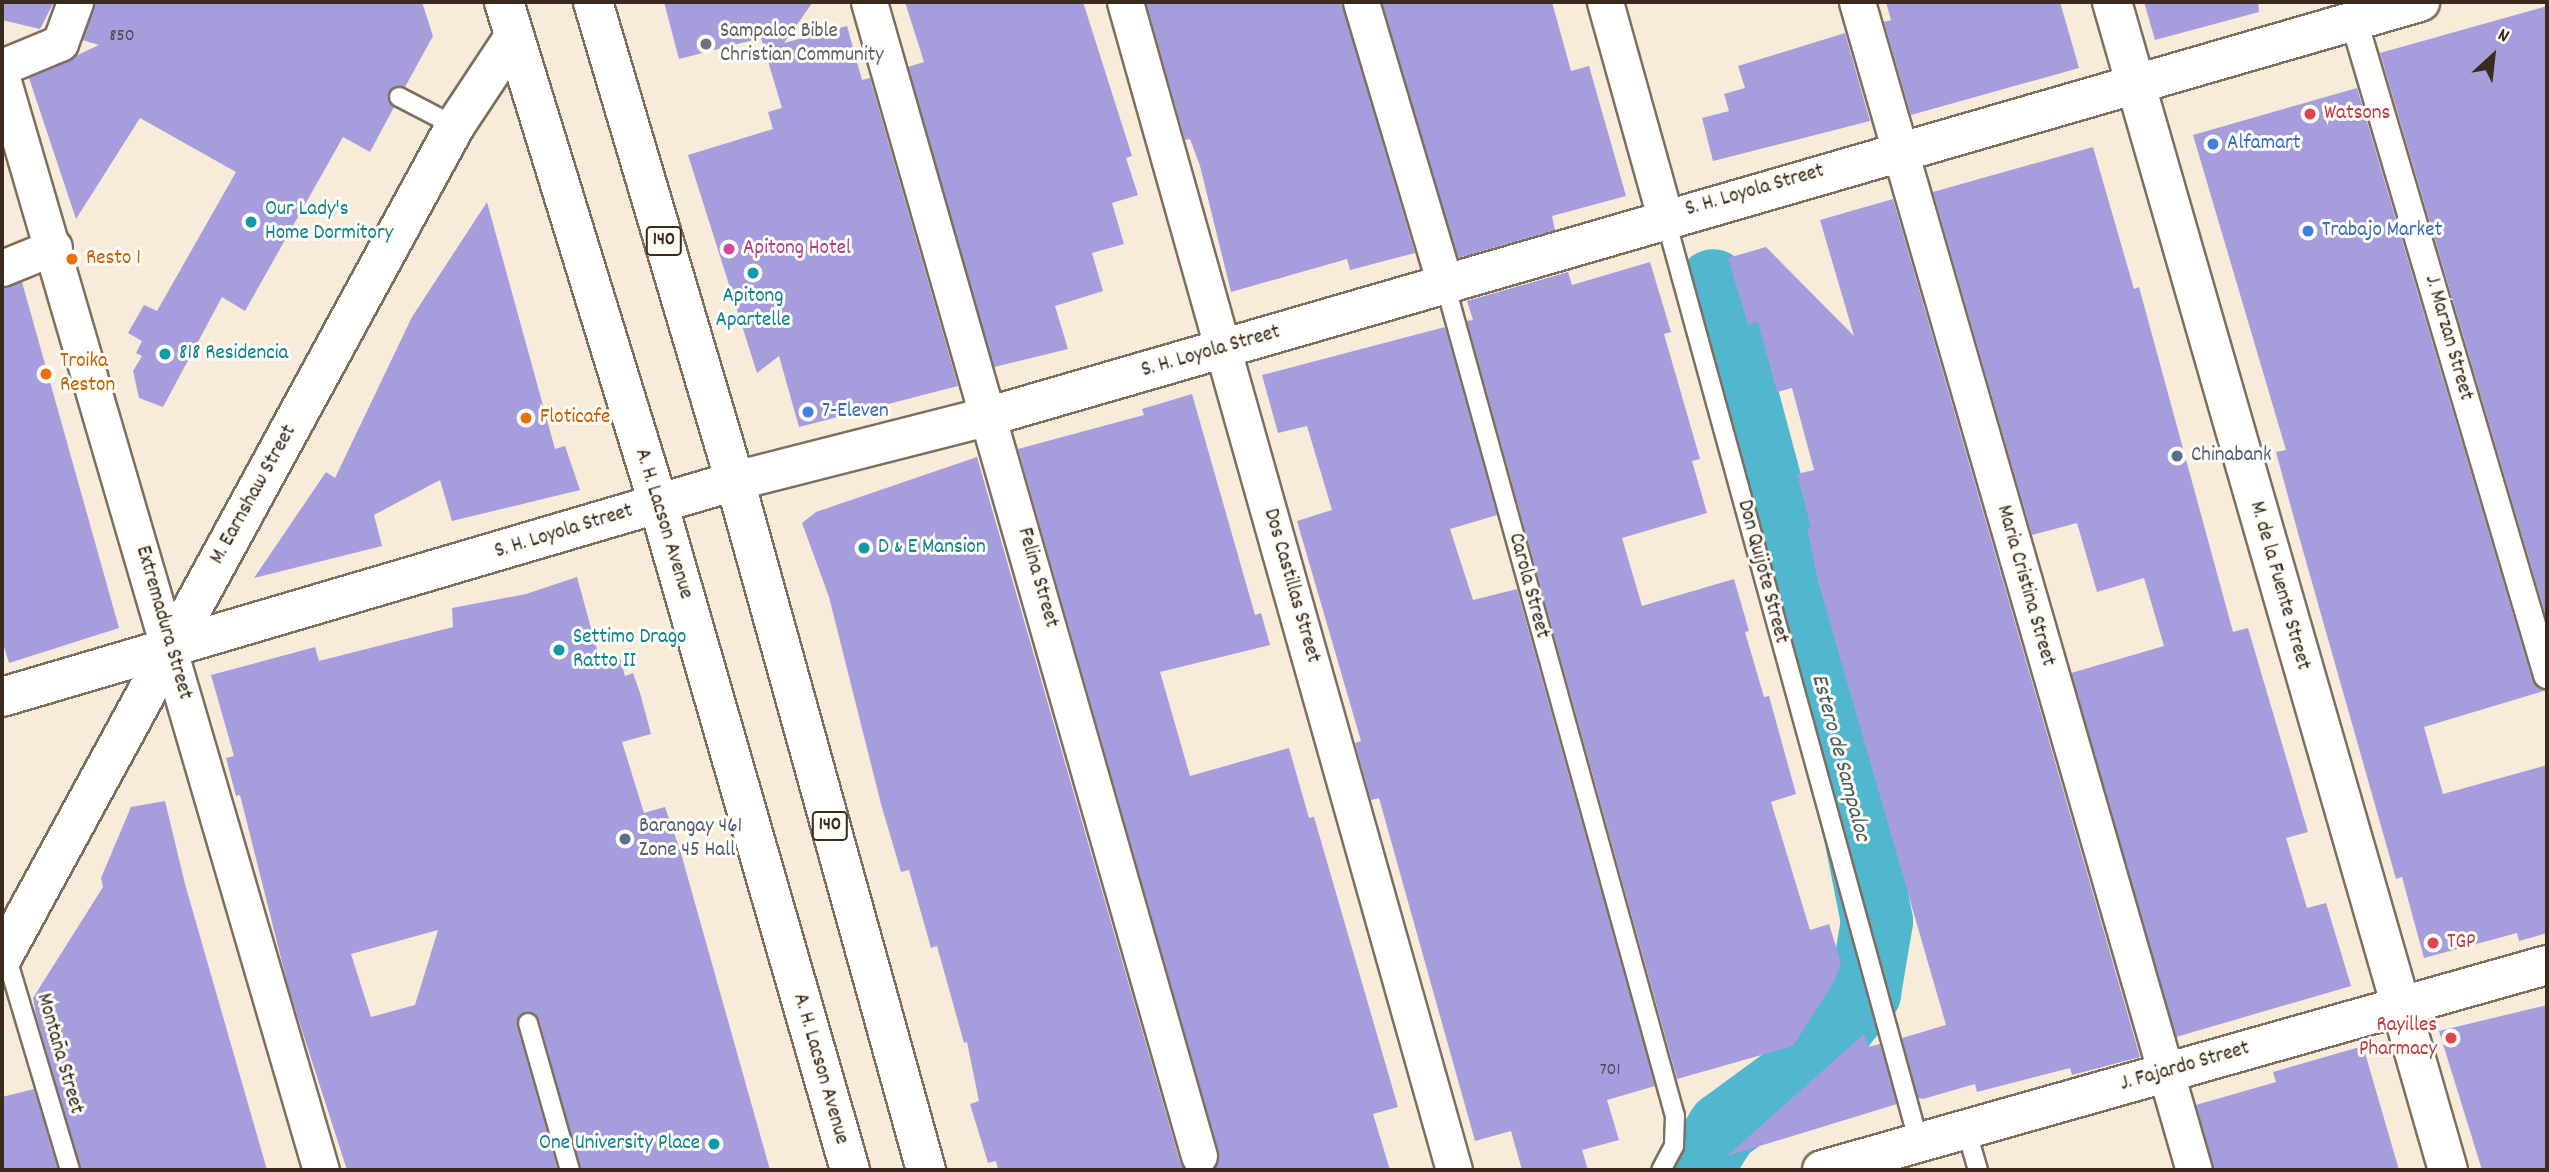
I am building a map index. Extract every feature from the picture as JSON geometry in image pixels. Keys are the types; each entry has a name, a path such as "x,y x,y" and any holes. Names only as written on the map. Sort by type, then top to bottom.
{"street":[{"path":"2,67 60,43 75,2"},
{"name":"140","path":"593,2 736,481 926,1170"},
{"name":"Felina Street","path":"869,2 990,416 1199,1156"},
{"name":"Dos Castillas Street","path":"1125,2 1454,1170"},
{"name":"Carola Street","path":"1361,2 1445,284"},
{"name":"Don Quijote Street","path":"1605,2 1665,218"},
{"name":"Maria Cristina Street","path":"1857,2 2164,1074 2194,1170"},
{"name":"M. de la Fuente Street","path":"2112,2 2398,1004 2448,1170"},
{"name":"S. H. Loyola Street","path":"2,697 659,503 990,416 1445,284 2134,82 2352,11 2420,2"},
{"name":"J. Marzan Street","path":"2352,11 2547,675"},
{"name":"M. Earnshaw Street","path":"4,955 456,126 509,19"},
{"name":"A. H. Lacson Avenue","path":"509,19 659,503 849,1170"},
{"name":"Extremadura Street","path":"2,78 54,247 321,1170"},
{"path":"2,268 54,247"},
{"name":"J. Fajardo Street","path":"1822,1170 2164,1074 2398,1004 2547,965"}],"lane":[{"path":"399,97 456,126"},
{"name":"Don Quijote Street","path":"1665,218 1919,1143"},
{"name":"Carola Street","path":"1445,284 1675,1116 1674,1146 1661,1170"},
{"name":"Montaña Street","path":"4,955 70,1170"},
{"path":"528,1023 570,1170"},
{"path":"1966,1129 1978,1170"}],"building":[{"path":"2,2 54,2 40,29 2,20"},
{"path":"95,2 422,2 433,36 405,87 389,91 394,107 370,152 343,137 245,311 222,297 163,407 139,398 133,371 142,356 136,353 142,341 128,333 144,305 157,311 236,172 140,118 76,219 29,78 99,45 82,40"},
{"path":"664,2 813,2 784,43 847,26 862,80 870,78 958,386 799,427 779,356 757,373 688,155 773,129 768,112 782,108 761,38 679,59"},
{"path":"905,2 1083,2 1132,156 1126,158 1138,195 1112,203 1124,244 1092,253 1103,291 1055,306 1068,349 994,367 908,67 924,62"},
{"path":"1146,2 1341,2 1415,253 1350,270 1347,259 1231,292 1200,166 1190,139 1185,140"},
{"path":"1382,2 1552,2 1571,71 1589,66 1626,196 1552,216 1555,230 1458,258"},
{"path":"1886,2 2060,2 2079,68 1911,115 1884,22 1891,20"},
{"path":"2144,2 2258,2 2259,12 2155,40"},
{"path":"2547,6 2547,620 2380,53"},
{"path":"1845,33 1870,121 1713,161 1702,118 1729,111 1724,94 1745,88 1738,66"},
{"path":"2357,88 2532,679 2547,690 2424,727 2443,794 2547,765 2547,933 2519,941 2517,933 2424,958 2402,877 2396,879 2298,533 2276,452 2286,450 2193,135"},
{"path":"2093,147 2134,289 2139,287 2233,632 2248,628 2308,832 2286,838 2307,908 2326,903 2351,986 2176,1037 2071,673 2164,646 2144,578 2097,592 2077,523 2032,535 1933,192"},
{"path":"1893,199 2140,1057 2072,1075 2070,1068 1977,1092 1975,1084 1923,1099 1918,1098 1902,1038 1946,1025 1818,581 1807,529 1811,528 1797,474 1814,470 1792,388 1777,392 1758,322 1748,325 1728,258 1766,247 1854,336 1820,220"},
{"path":"487,202 555,449 565,446 580,490 452,521 440,480 374,515 382,546 254,578 326,472 335,478 412,317"},
{"path":"1650,262 1671,332 1664,334 1700,459 1692,461 1707,513 1622,538 1642,606 1734,579 1749,631 1745,632 1764,697 1769,696 1796,794 1771,802 1810,930 1829,924 1841,963 1834,982 1793,1046 1677,1079 1467,321 1473,320 1467,301 1568,272 1572,285"},
{"path":"22,282 119,628 9,663 2,640 2,288"},
{"path":"1445,327 1497,515 1450,529 1473,600 1517,589 1655,1086 1607,1100 1619,1140 1582,1150 1588,1170 1522,1170 1511,1131 1475,1141 1379,798 1371,800 1355,743 1361,741 1297,521 1332,510 1307,426 1278,433 1262,375"},
{"path":"1192,394 1255,615 1261,613 1270,645 1160,672 1190,776 1289,748 1309,818 1314,817 1398,1107 1373,1114 1390,1170 1213,1170 1218,1150 1018,449 1144,415 1142,409"},
{"path":"977,457 1180,1162 1185,1170 998,1170 996,1161 988,1163 970,1104 979,1101 967,1042 964,1043 937,946 931,948 909,870 901,872 881,804 829,597 802,523 816,512"},
{"path":"577,577 601,664 620,658 625,676 633,673 651,734 622,742 644,813 665,807 680,850 770,1170 581,1170 539,1020 530,1012 519,1016 517,1026 558,1170 347,1170 289,990 240,795 236,796 226,758 234,756 211,675 315,647 319,661 453,627 452,608 526,594","holes":["438,930 415,1005 371,1017 351,954"]},
{"path":"165,801 185,884 267,1170 81,1170 36,1015 33,998 103,887 101,878 131,807"},
{"path":"2547,1005 2547,1170 2482,1170 2439,1031"},
{"path":"1864,1034 1868,1047 1880,1044 1897,1104 1727,1156"},
{"path":"2363,1046 2399,1170 2214,1170 2196,1105 2276,1082 2273,1072"},
{"path":"34,1089 58,1170 2,1170 2,1097"}],"waterway":[{"name":"Estero de Sampaloc","path":"1696,1170 1723,1128 1806,1067 1865,993 1877,921 1859,831 1713,285"}],"place":[{"name":"Sampaloc Bible Christian Community","path":"706,44"},
{"name":"Watsons","path":"2310,114"},
{"name":"Alfamart","path":"2213,144"},
{"name":"Our Lady's Home Dormitory","path":"251,222"},
{"name":"Trabajo Market","path":"2308,231"},
{"name":"Apitong Hotel","path":"729,249"},
{"name":"Resto 1","path":"72,259"},
{"name":"Apitong Apartelle","path":"753,273"},
{"name":"818 Residencia","path":"165,354"},
{"name":"Troika Reston","path":"46,374"},
{"name":"7-Eleven","path":"808,412"},
{"name":"Floticafe","path":"526,418"},
{"name":"Chinabank","path":"2177,456"},
{"name":"D & E Mansion","path":"864,548"},
{"name":"Settimo Drago Ratto II","path":"559,650"},
{"name":"Barangay 461 Zone 45 Hall","path":"625,839"},
{"name":"TGP","path":"2433,943"},
{"name":"Rayilles Pharmacy","path":"2451,1038"},
{"name":"One University Place","path":"714,1144"}]}
